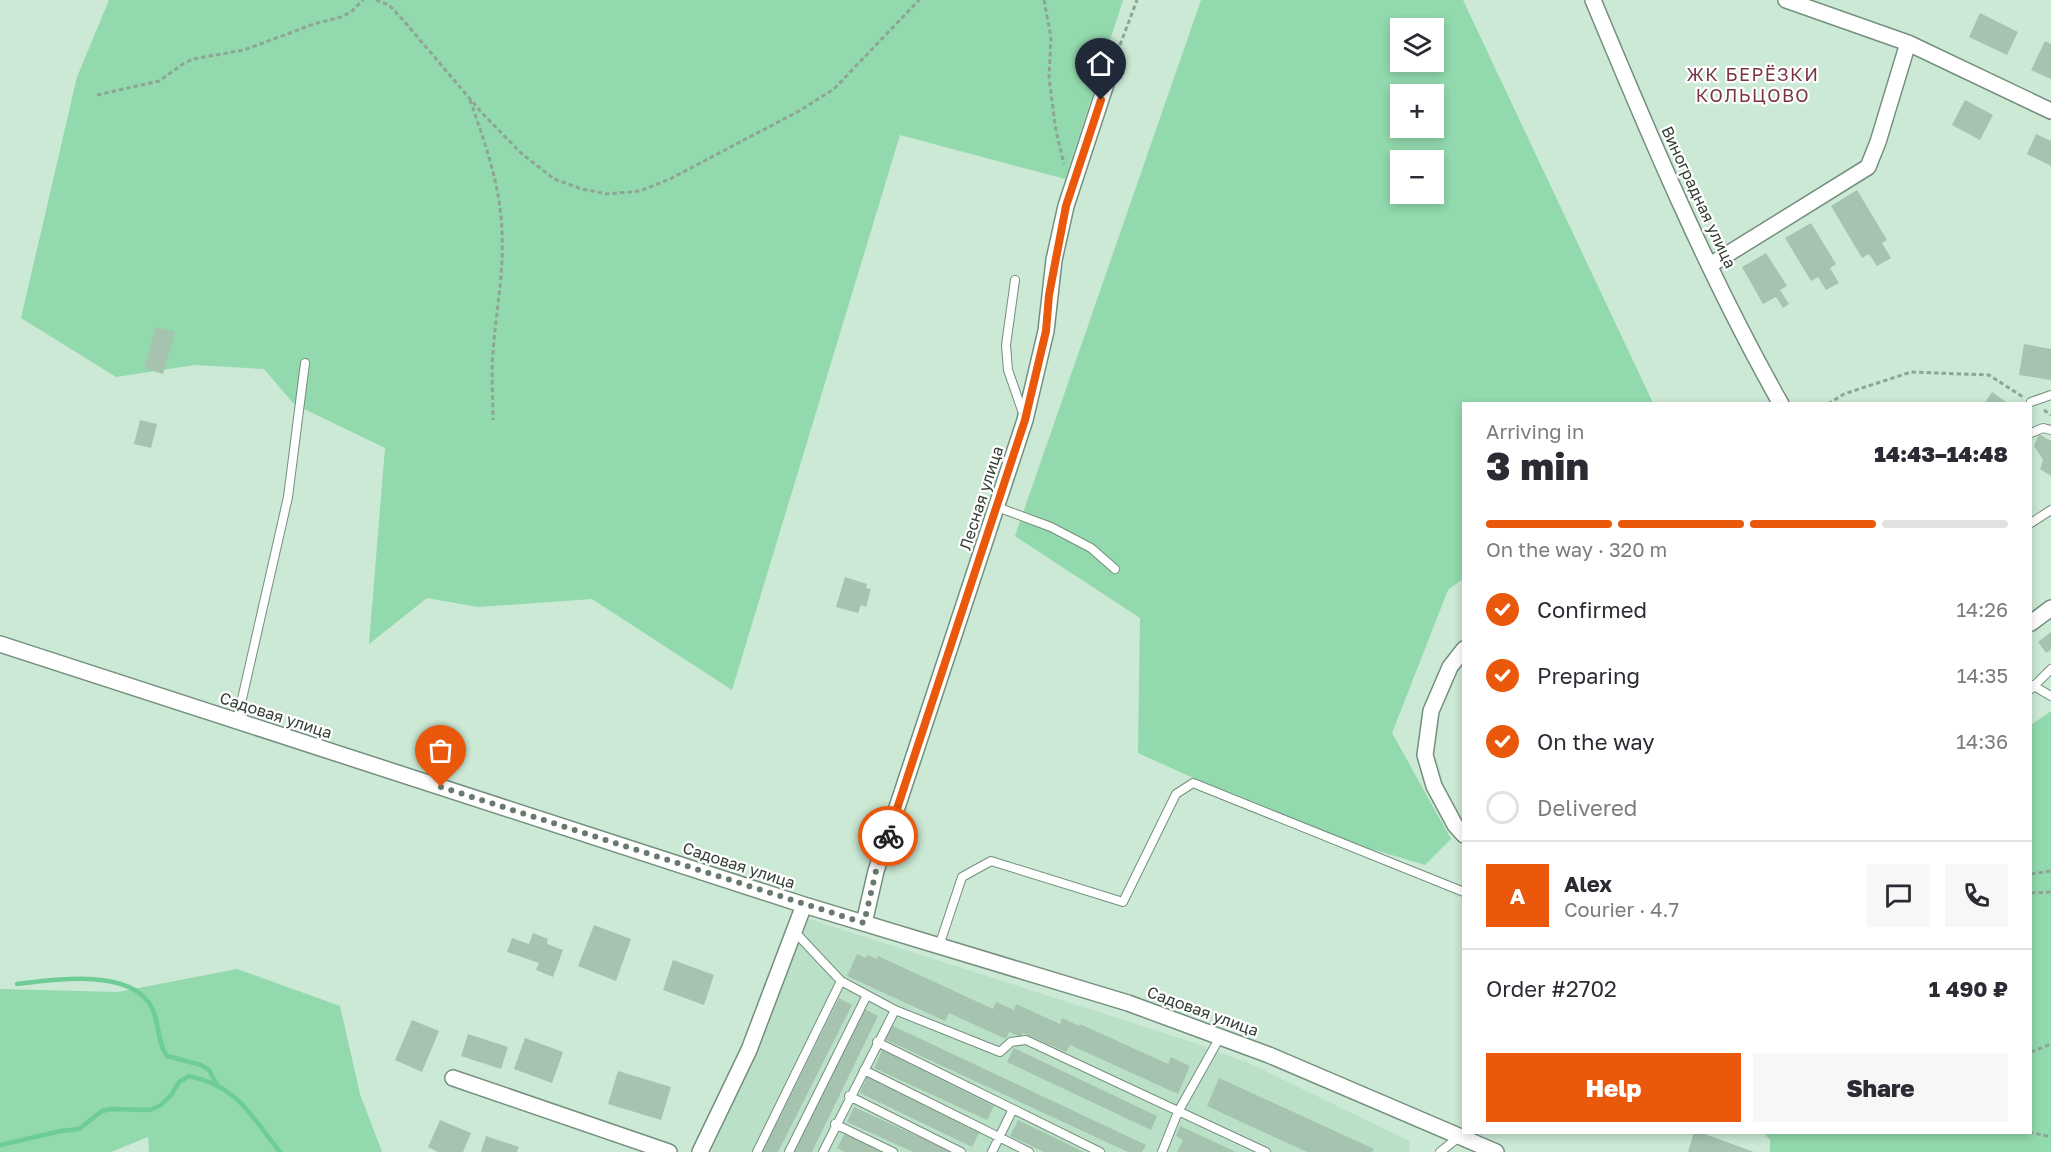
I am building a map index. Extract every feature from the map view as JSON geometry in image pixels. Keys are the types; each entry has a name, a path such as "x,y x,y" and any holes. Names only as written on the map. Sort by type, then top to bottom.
{"street":[{"name":"Виноградная улица","path":"1593,0 1659,155 1710,265 1745,340 1780,402"},
{"path":"1786,0 1908,43 2051,111"},
{"path":"1710,265 1868,167 1878,142 1908,43"},
{"name":"Лесная улица","path":"864,923 876,871 1025,420 1046,331 1054,260 1072,189 1108,78"},
{"path":"2032,622 2051,608"},
{"name":"Садовая улица","path":"0,644 804,905 1128,1003 1269,1054 1462,1135 1496,1152"},
{"path":"1462,652 1450,668 1431,711 1425,755 1434,786 1462,834"},
{"path":"700,1152 749,1050 804,905"},
{"path":"453,1078 669,1152"}],"lane":[{"path":"1015,280 1006,345 1008,370 1025,420"},
{"path":"237,721 288,497 305,363"},
{"path":"2031,402 2051,395"},
{"path":"2032,433 2043,428 2051,430"},
{"path":"997,507 1051,527 1091,548 1115,569"},
{"path":"2032,522 2051,510"},
{"path":"2051,669 2032,686 2051,696"},
{"path":"939,946 962,877 992,861 1123,902 1176,794 1193,783 1462,891"},
{"path":"794,932 841,981 895,1010 1000,1052 1011,1042 1026,1040 1266,1152"},
{"path":"757,1152 841,981"},
{"path":"789,1152 867,995"},
{"path":"826,1151 849,1096 895,1010"},
{"path":"1162,1152 1178,1112 1220,1037"},
{"path":"877,1042 1100,1152"},
{"path":"864,1070 1029,1152"},
{"path":"849,1096 961,1152"},
{"path":"992,1152 1013,1109"},
{"path":"836,1124 893,1152"},
{"path":"1440,1152 1462,1135"}],"path":[{"path":"97,95 159,81 183,64 193,60 244,50 314,24 341,17 351,12 363,0"},
{"path":"376,0 389,5 469,98 521,153 554,179 582,189 608,194 640,191 670,179 834,90 919,0"},
{"path":"1044,0 1052,37 1049,78 1056,131 1072,189"},
{"path":"1108,78 1137,0"},
{"path":"469,98 488,155 497,192 502,231 502,273 493,355 494,420"},
{"path":"1831,402 1844,394 1911,372 1989,375 2031,402"},
{"path":"2032,403 2051,415"},
{"path":"2032,874 2051,871"},
{"path":"2032,893 2051,892"},
{"path":"2032,1052 2051,1044"},
{"path":"2032,1132 2051,1137"}],"shaded area":[{"path":"809,919 1192,1042 1249,1063 1409,1141 1410,1152 711,1152"}],"green space":[{"path":"109,0 1123,0 1065,179 900,135 732,690 592,599 478,607 427,598 369,644 385,448 294,404 264,369 195,365 116,377 21,318 77,77"},
{"path":"1201,0 1463,0 1653,402 1462,402 1462,580 1448,590 1392,733 1451,839 1425,865 1311,831 1138,753 1140,618 1015,536"},
{"path":"2051,711 2051,1152 1770,1152 1770,1140 1765,1134 2032,1134 2032,724"},
{"path":"237,969 340,1006 360,1094 382,1152 149,1152 148,1137 111,1152 0,1152 0,989 118,992"}],"building":[{"path":"1980,13 2018,32 2007,55 1969,37"},
{"path":"2045,41 2051,44 2051,79 2031,70"},
{"path":"1965,100 1993,115 1980,140 1952,125"},
{"path":"2036,134 2051,141 2051,166 2027,154"},
{"path":"1857,190 1887,240 1882,243 1891,258 1877,266 1869,254 1862,258 1831,206"},
{"path":"1811,223 1836,264 1830,268 1839,283 1826,290 1818,277 1811,281 1785,238"},
{"path":"1766,253 1787,286 1780,290 1789,304 1783,308 1776,297 1763,304 1742,267"},
{"path":"156,327 175,332 163,374 144,368"},
{"path":"2024,344 2051,349 2051,380 2019,375"},
{"path":"1992,392 2006,402 1985,402"},
{"path":"140,420 157,424 151,448 134,444"},
{"path":"2039,434 2051,441 2051,476 2040,469 2043,460 2034,446"},
{"path":"845,577 867,584 866,588 871,589 866,607 861,605 858,613 836,607"},
{"path":"2051,632 2051,650 2046,653 2038,642"},
{"path":"594,925 631,939 616,981 578,966"},
{"path":"533,933 548,939 547,944 563,950 553,977 536,970 539,963 507,952 512,938 529,944"},
{"path":"857,954 866,958 867,955 877,959 878,956 993,1009 996,1002 1014,1010 1016,1004 1060,1024 1062,1018 1079,1026 1080,1024 1168,1064 1171,1057 1190,1066 1178,1094 1070,1045 1066,1052 1023,1033 1021,1037 1009,1032 1006,1039 949,1013 945,1021 847,976"},
{"path":"673,960 714,975 704,1005 663,990"},
{"path":"839,998 852,1005 778,1152 762,1152"},
{"path":"865,1009 878,1016 812,1152 792,1152"},
{"path":"412,1020 439,1031 422,1072 395,1060"},
{"path":"891,1025 1146,1145 1142,1152 1128,1152 884,1039"},
{"path":"468,1034 508,1047 501,1069 461,1056"},
{"path":"525,1038 563,1052 552,1083 514,1069"},
{"path":"1014,1048 1157,1116 1151,1130 1007,1062"},
{"path":"882,1050 994,1106 987,1120 874,1068"},
{"path":"618,1071 671,1087 661,1120 608,1104"},
{"path":"867,1077 979,1133 972,1147 860,1093"},
{"path":"1219,1078 1374,1149 1372,1152 1307,1152 1207,1106"},
{"path":"854,1107 952,1152 913,1152 847,1122"},
{"path":"440,1120 471,1133 463,1152 438,1152 428,1147"},
{"path":"1018,1120 1084,1152 1044,1152 1010,1136"},
{"path":"1180,1126 1236,1152 1177,1152 1183,1140 1176,1136"},
{"path":"845,1133 885,1152 845,1152 837,1148"},
{"path":"1693,1134 1704,1134 1754,1152 1688,1152"},
{"path":"486,1136 519,1147 517,1152 481,1152"}],"waterway":[{"path":"17,984 87,979 123,985 138,992 152,1009 161,1044 167,1056 201,1065 209,1070 217,1085"},
{"path":"0,1145 79,1129 102,1111 111,1109 150,1110 161,1105 172,1094 179,1082 189,1076 220,1087 232,1095 242,1104 280,1152"}],"way so far":[{"path":"441,787 864,923 876,871 888,836"}],"district":[{"name":"ЖК БЕРЁЗКИ КОЛЬЦОВО","path":"1753,85"}],"route":[{"path":"888,836 1025,420 1046,331 1054,260 1066,206 1101,100"}]}
